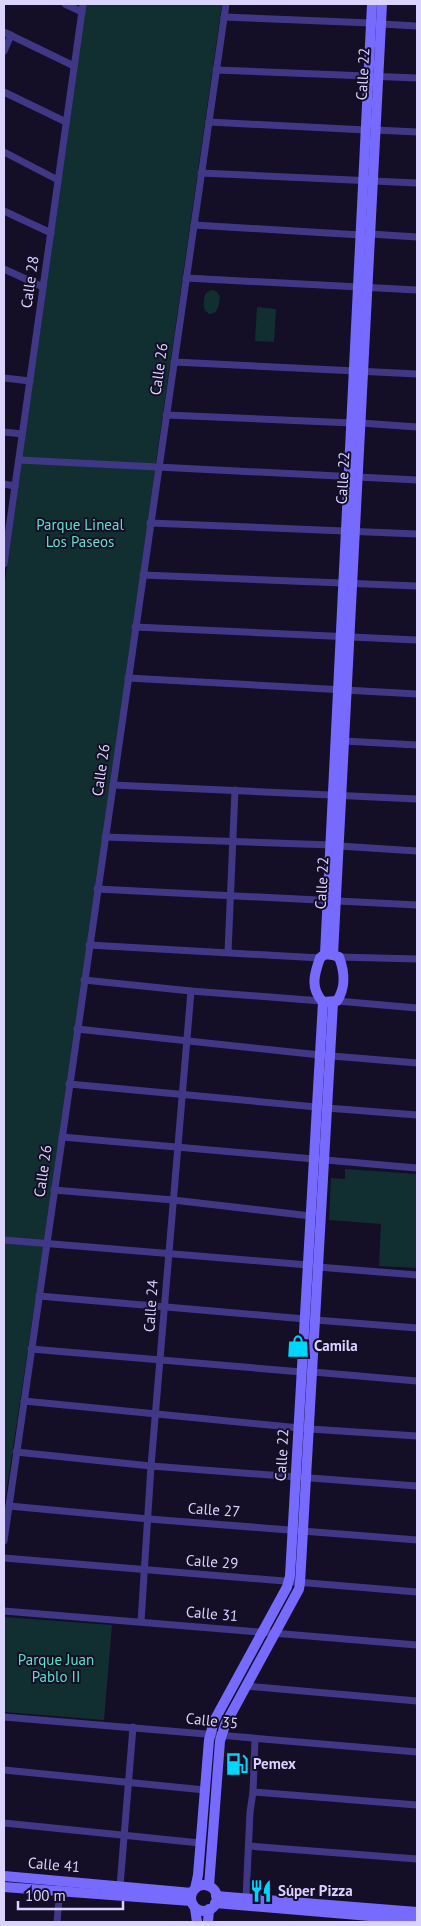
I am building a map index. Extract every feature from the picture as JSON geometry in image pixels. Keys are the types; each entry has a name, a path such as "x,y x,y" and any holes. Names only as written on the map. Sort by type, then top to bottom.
{"street":[{"path":"65,4 82,12"},
{"name":"Calle 28","path":"4,564 6,538 83,4"},
{"name":"Calle 26","path":"4,1541 226,4"},
{"name":"Calle 22","path":"329,956 374,76 376,24 372,4"},
{"name":"Calle 22","path":"376,24 382,4"},
{"path":"224,17 417,26"},
{"path":"4,32 74,66"},
{"path":"4,51 11,35"},
{"path":"216,70 417,78"},
{"path":"4,92 66,122"},
{"path":"209,122 417,132"},
{"path":"4,152 58,180"},
{"path":"201,174 417,183"},
{"path":"4,211 51,233"},
{"path":"194,225 417,237"},
{"path":"4,268 43,287"},
{"path":"186,278 417,290"},
{"path":"174,362 417,374"},
{"path":"4,378 30,381"},
{"path":"166,415 417,427"},
{"path":"4,432 22,434"},
{"path":"18,460 417,480"},
{"path":"4,484 15,486"},
{"path":"150,523 417,534"},
{"path":"143,575 417,586"},
{"path":"135,627 417,640"},
{"path":"128,678 417,694"},
{"name":"Calle 22","path":"337,795 344,741 343,689"},
{"path":"344,741 417,745"},
{"path":"112,785 417,799"},
{"path":"228,952 235,790"},
{"path":"105,837 417,851"},
{"path":"98,889 417,905"},
{"path":"89,945 417,960"},
{"path":"329,956 344,979 341,994 329,1002"},
{"path":"329,956 313,980 314,988 329,1002"},
{"path":"84,980 191,991 417,1008"},
{"name":"Calle 24","path":"141,1622 168,1254 191,991"},
{"name":"Calle 22","path":"197,1922 193,1898 210,1734 214,1721 288,1582 293,1530 302,1372 310,1319 329,1002"},
{"path":"77,1029 325,1056 417,1062"},
{"path":"70,1084 417,1115"},
{"path":"62,1137 417,1168"},
{"name":"Calle 22","path":"313,1266 311,1216 319,1159"},
{"path":"54,1190 173,1200 311,1216"},
{"path":"4,1240 417,1275"},
{"path":"39,1296 417,1328"},
{"name":"Calle 22","path":"209,1886 222,1736 225,1724 299,1590 313,1372 310,1319"},
{"path":"31,1349 302,1372"},
{"path":"313,1372 417,1380"},
{"path":"24,1401 310,1429 417,1436"},
{"path":"16,1452 152,1466 417,1486"},
{"name":"Calle 27","path":"9,1506 417,1540"},
{"name":"Calle 29","path":"4,1558 417,1592"},
{"name":"Calle 31","path":"4,1611 417,1645"},
{"path":"246,1686 417,1701"},
{"name":"Calle 35","path":"4,1717 417,1752"},
{"path":"120,1886 133,1727"},
{"path":"246,1898 250,1812 253,1792 254,1739"},
{"path":"4,1770 205,1790"},
{"path":"253,1792 417,1805"},
{"path":"4,1823 200,1842"},
{"path":"249,1846 417,1858"},
{"name":"Calle 41","path":"4,1876 60,1886 193,1898"},
{"path":"57,1922 60,1886"},
{"name":"Calle 41","path":"4,1887 120,1886 193,1898"},
{"path":"208,1922 214,1903 212,1889 209,1886 201,1886 193,1898 203,1910 214,1903 246,1898 417,1912"},
{"path":"214,1903 417,1920"}],"green space":[{"name":"Parque Lineal Los Paseos","path":"86,4 222,4 156,461 149,534 4,1507 4,589"},
{"path":"211,290 216,291 220,296 217,310 210,314 205,310 204,303 205,294"},
{"path":"257,307 276,309 274,342 255,341"},
{"path":"345,1169 417,1174 417,1268 379,1266 381,1224 329,1220 331,1178 345,1179"},
{"name":"Parque Juan Pablo II","path":"4,1617 112,1625 104,1720 4,1712"}],"place":[{"name":"Camila","path":"298,1346"},
{"name":"Pemex","path":"237,1764"},
{"name":"Súper Pizza","path":"261,1891"}]}
